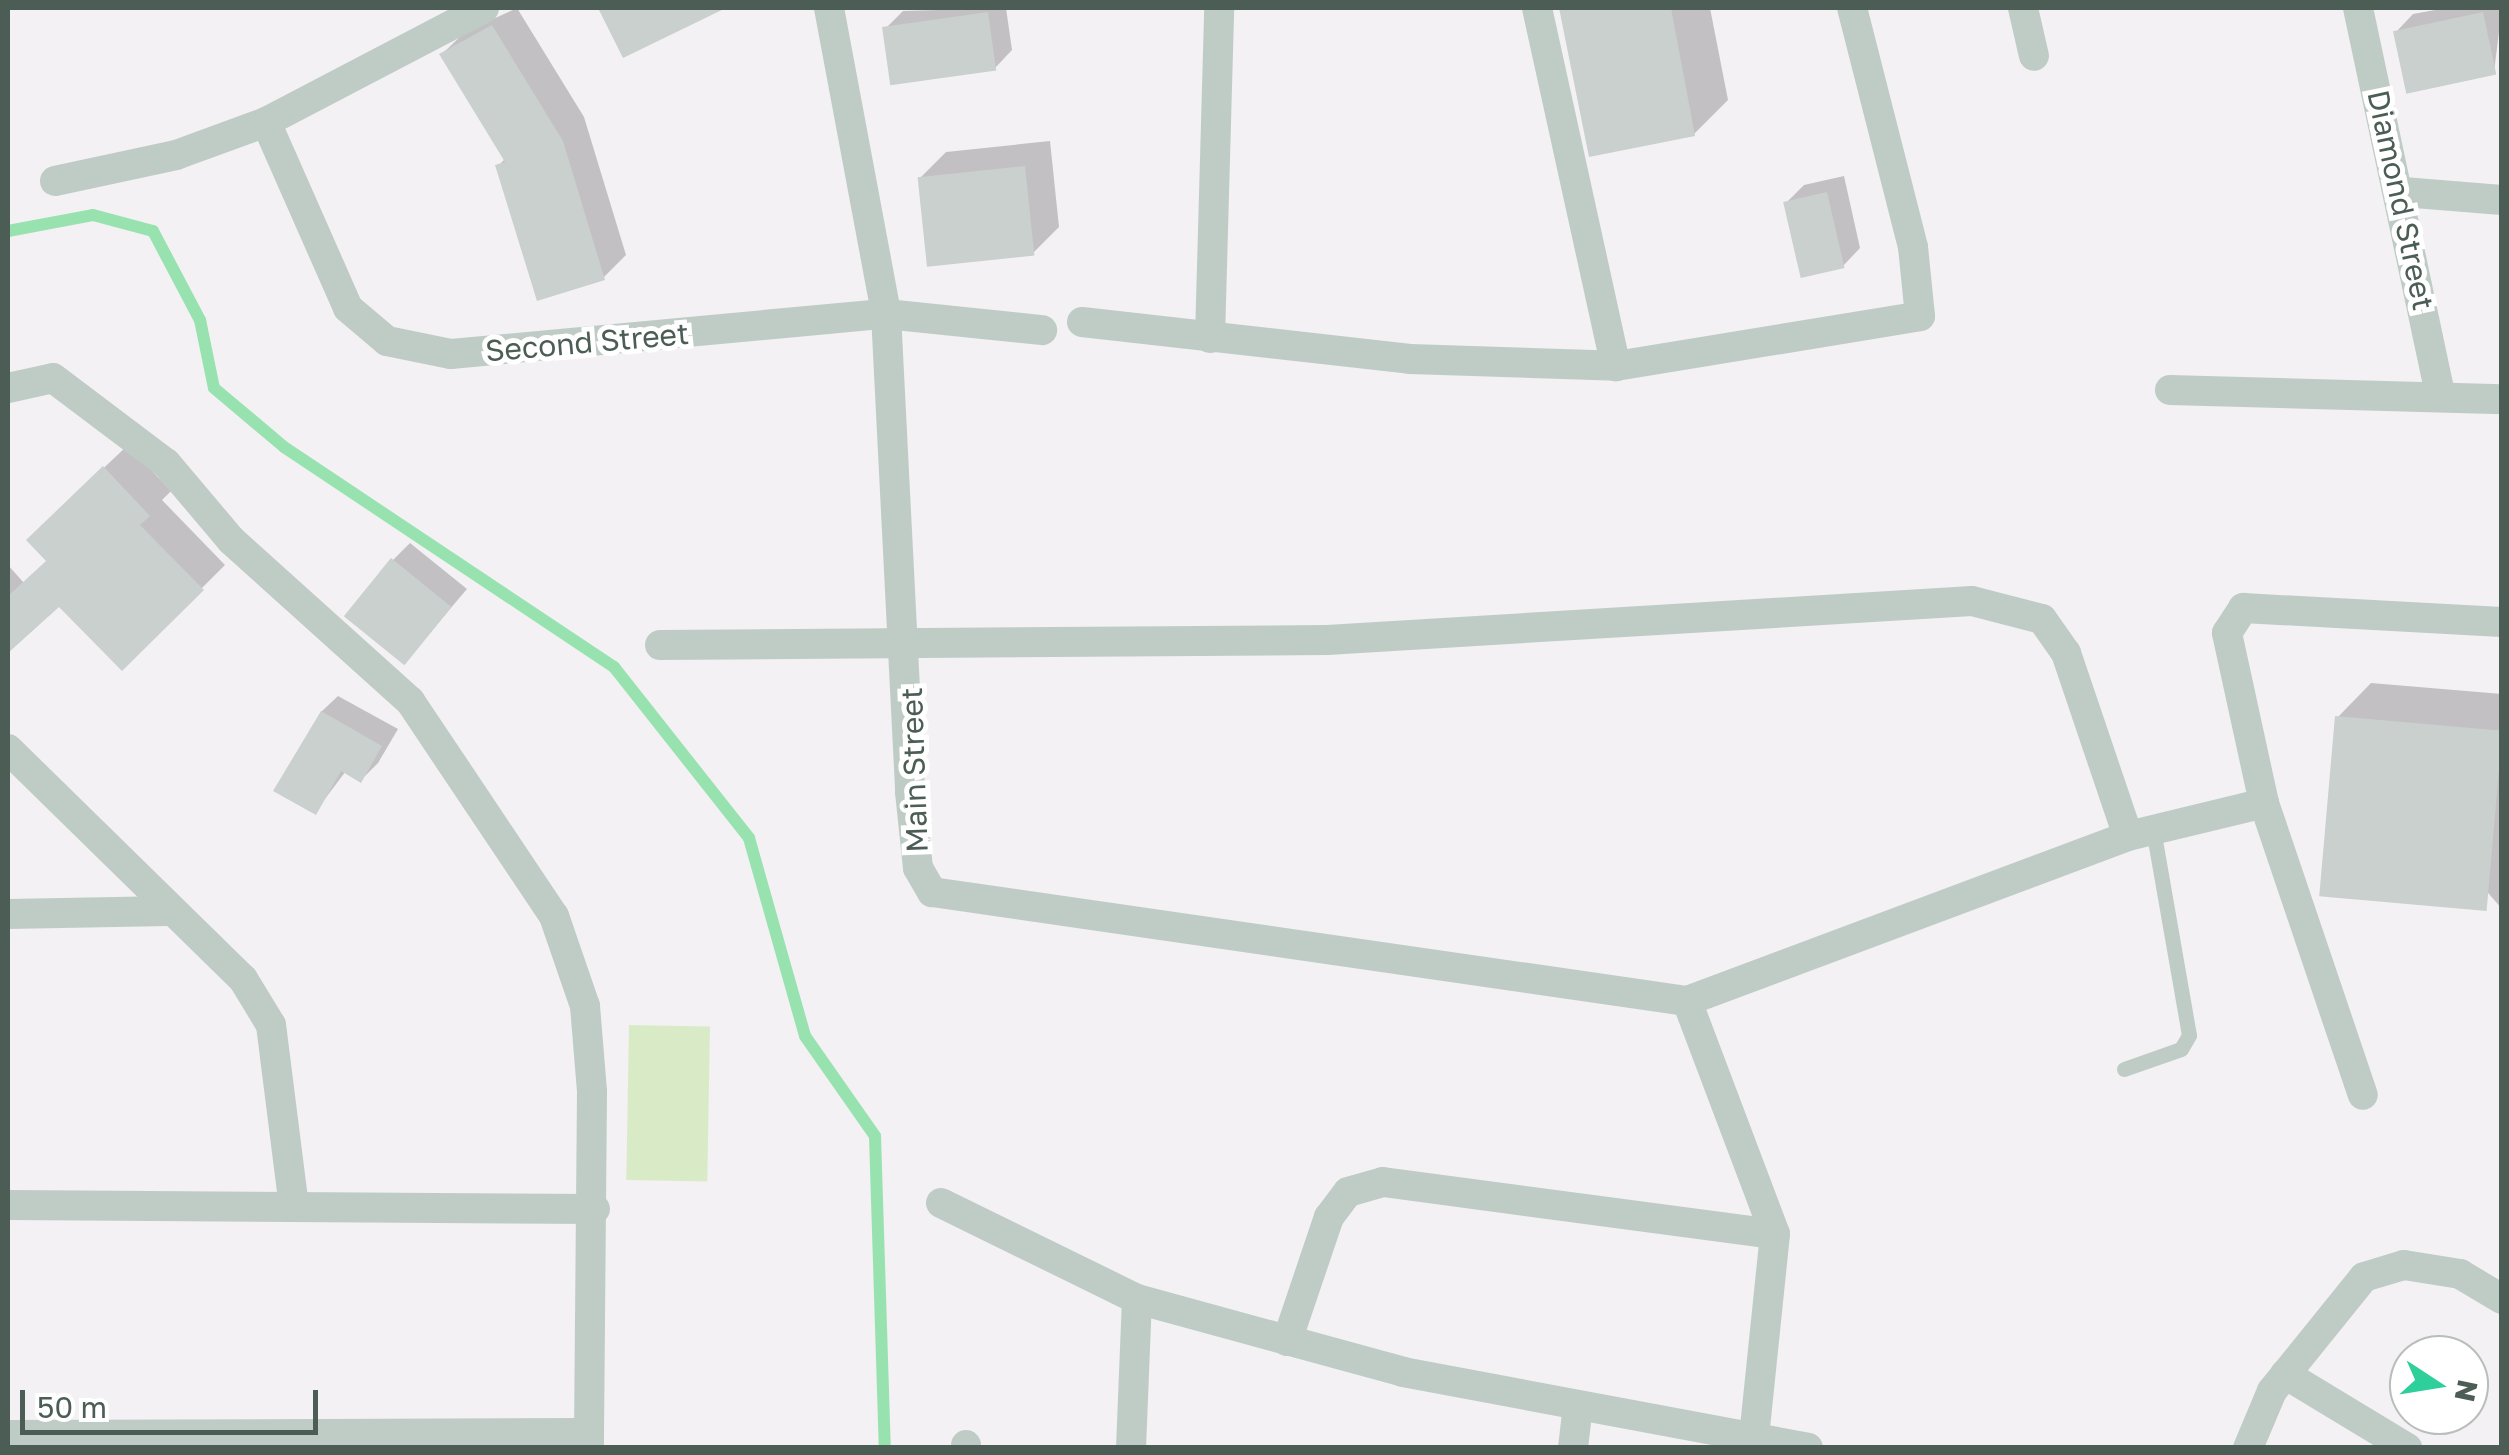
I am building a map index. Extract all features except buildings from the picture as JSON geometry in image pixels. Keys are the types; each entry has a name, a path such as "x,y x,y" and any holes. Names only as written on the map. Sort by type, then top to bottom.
{"street":[{"path":"55,181 176,155 266,122 484,8"},
{"name":"Main Street","path":"829,8 886,314 909,647 912,811 918,868 932,892 1687,1001"},
{"path":"1210,338 1220,8"},
{"path":"1537,8 1616,366"},
{"path":"1082,322 1210,338 1616,366 1920,316 1913,247 1852,8"},
{"path":"2023,8 2034,56"},
{"name":"Diamond Street","path":"2358,8 2403,192 2440,394"},
{"name":"Second Street","path":"266,122 348,308 387,340 451,354 886,314 1042,330"},
{"path":"2403,192 2502,200"},
{"path":"8,388 54,378 166,463 231,540 410,701 481,798 554,916 585,1006 595,1208 589,1440 141,1441 8,1435"},
{"path":"2170,390 2440,394 2502,399"},
{"path":"660,645 909,647 1327,640 1972,601 2042,619 2066,653 2140,832"},
{"path":"2363,1095 2264,802 2227,633 2232,615 2243,608 2502,622"},
{"path":"8,748 169,911 243,979 271,1025 294,1207"},
{"path":"1754,1442 1775,1234 1687,1001 2140,832 2264,802"},
{"path":"8,914 169,911"},
{"path":"1287,1340 1329,1217 1348,1192 1383,1182 1775,1234"},
{"path":"941,1202 1137,1299 1287,1340 1578,1405 1754,1442 1808,1448"},
{"path":"8,1205 595,1208"},
{"path":"2248,1448 2285,1374 2364,1277 2404,1265 2460,1274 2502,1300"},
{"path":"1130,1448 1137,1299"},
{"path":"2285,1374 2407,1448"},
{"path":"1572,1448 1578,1405"}],"lane":[{"path":"2124,1069 2181,1049 2189,1035 2140,832"}],"green space":[{"path":"629,1025 710,1026 707,1181 626,1180"}],"waterway":[{"path":"8,231 93,215 153,231 200,320 214,388 284,447 614,667 749,838 805,1036 875,1136 885,1448"}]}
